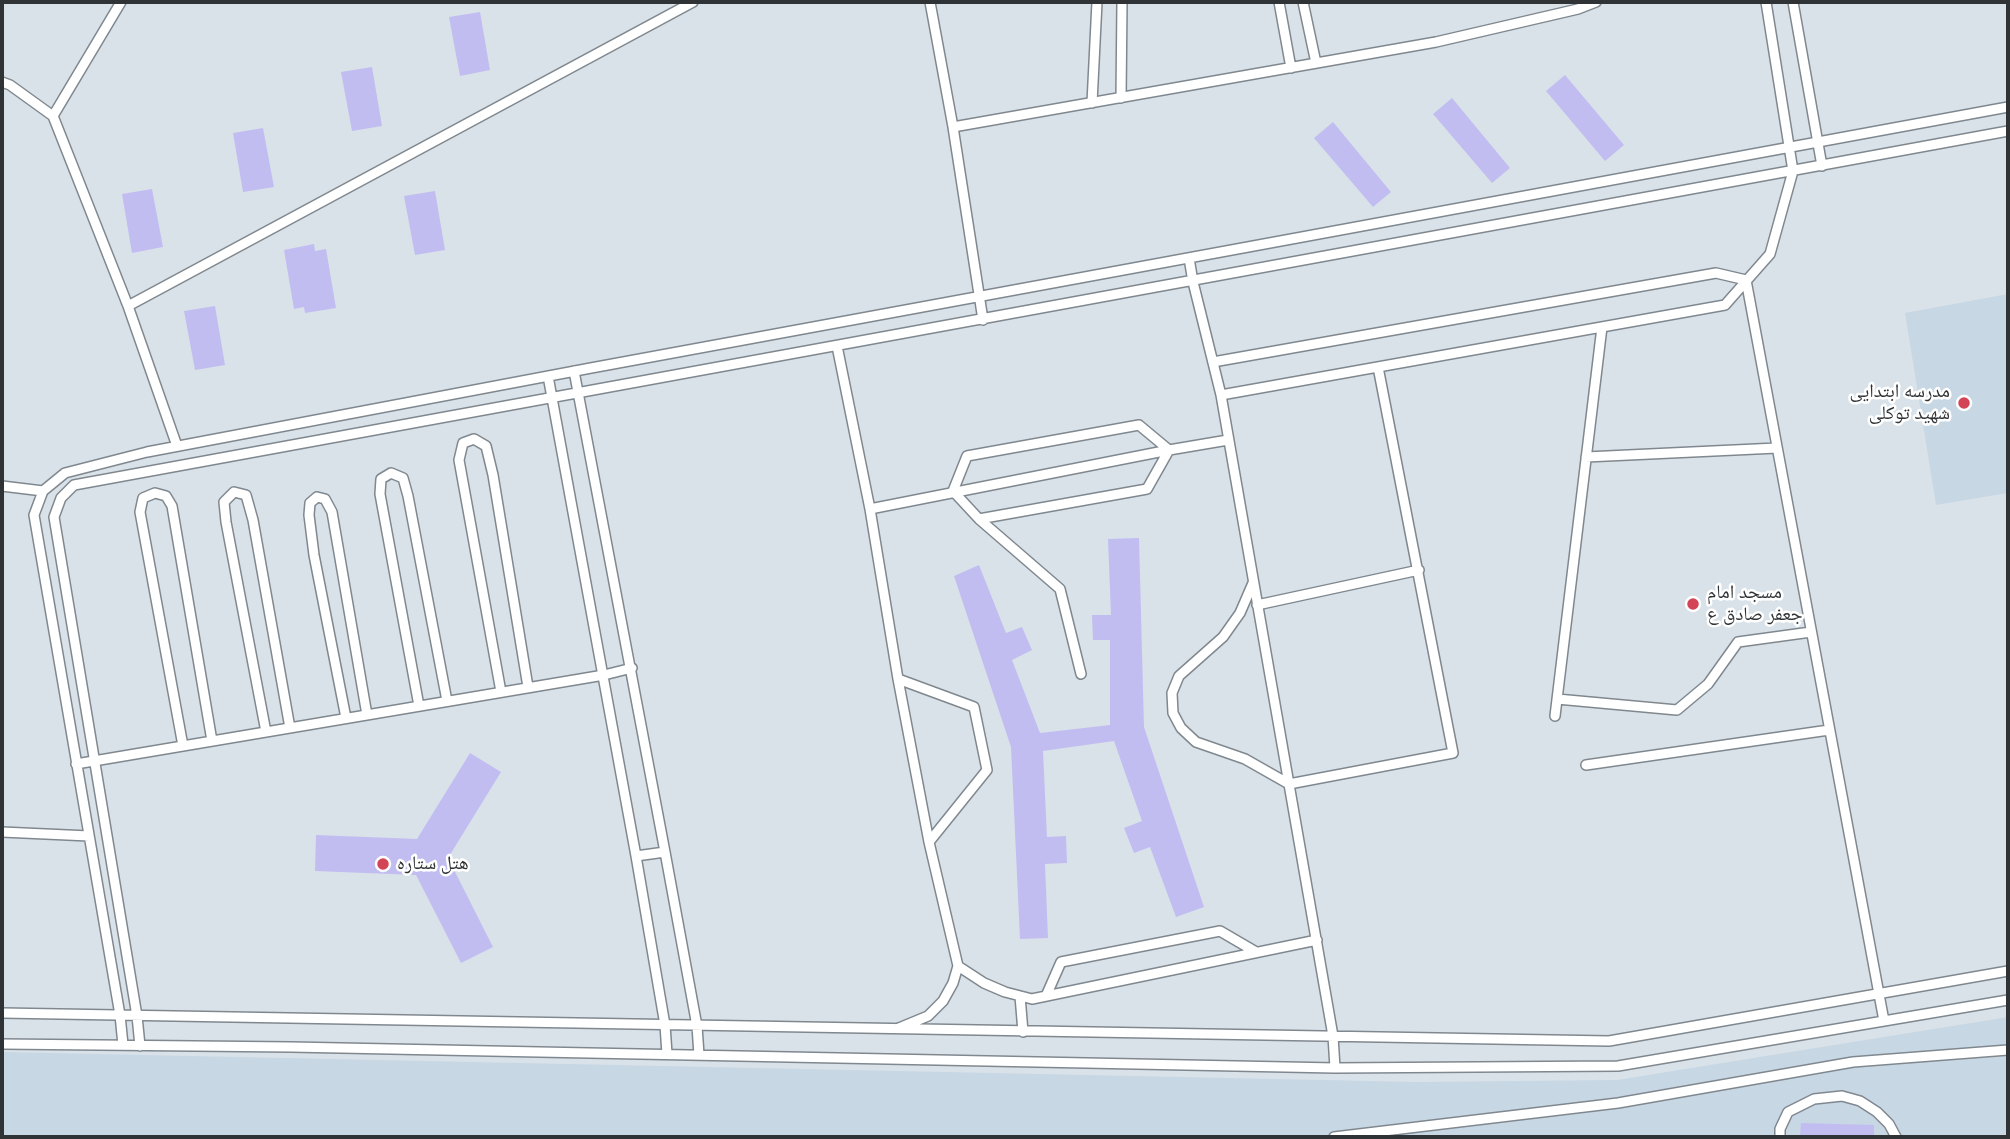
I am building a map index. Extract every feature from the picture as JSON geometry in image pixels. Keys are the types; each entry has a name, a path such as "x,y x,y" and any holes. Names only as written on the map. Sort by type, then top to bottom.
{"lane":[{"path":"53,116 121,2"},
{"path":"128,306 693,2"},
{"path":"930,2 953,127 983,320"},
{"path":"1092,103 1097,2"},
{"path":"1121,98 1122,2"},
{"path":"1279,2 1291,68"},
{"path":"1303,2 1316,63"},
{"path":"953,127 1436,42 1578,9 1596,2"},
{"path":"1221,395 1725,305 1770,254 1793,171 1766,2"},
{"path":"1793,2 1822,166"},
{"path":"2,82 53,116 128,306 177,446"},
{"path":"123,1045 34,515 43,491 65,473 177,446 574,371 2008,107"},
{"path":"140,1045 54,517 61,498 74,485 2008,131"},
{"path":"1189,258 1221,395 1317,940 1333,1037 1335,1068"},
{"path":"1213,362 1716,273 1746,279"},
{"path":"1746,279 1884,1021"},
{"path":"1555,716 1602,327"},
{"path":"837,346 870,509 898,680 929,842 958,966 953,984 943,1001 928,1016 895,1030"},
{"path":"1253,583 1240,613 1223,637 1179,676 1172,693 1173,713 1181,728 1196,742 1245,759 1289,784 1453,753 1378,367"},
{"path":"574,371 666,852 697,1026 699,1055"},
{"path":"548,376 636,856 665,1025 667,1055"},
{"path":"953,491 967,456 1139,425 1169,450"},
{"path":"501,692 459,460 463,443 474,439 486,446 493,475 528,687"},
{"path":"870,509 1228,440"},
{"path":"1586,457 1777,448"},
{"path":"979,519 1147,489 1169,450"},
{"path":"419,706 380,494 381,479 391,473 402,478 408,496 446,701"},
{"path":"2,486 43,491"},
{"path":"953,491 979,519 1060,589 1081,674"},
{"path":"266,732 226,522 224,502 234,492 246,495 253,520 290,727"},
{"path":"183,746 139,512 143,498 155,493 166,496 172,506 212,741"},
{"path":"346,718 312,542 310,503 317,497 325,499 332,512 367,715"},
{"path":"1257,605 1419,570"},
{"path":"1558,699 1677,710 1708,684 1738,642 1811,632"},
{"path":"76,764 604,675 632,668"},
{"path":"898,680 974,707 984,757 986,770 929,842"},
{"path":"1586,765 1829,730"},
{"path":"2,832 89,836"},
{"path":"636,856 666,852"},
{"path":"1046,996 1061,962 1220,931 1256,953"},
{"path":"958,966 984,983 1032,999 1317,940"},
{"path":"2,1013 1609,1041 2008,971"},
{"path":"1020,996 1023,1032"},
{"path":"2,1044 1335,1068 1618,1066 2008,1000"},
{"path":"1334,1137 1618,1103 1853,1062 2008,1050"},
{"path":"1780,1137 1780,1129 1788,1112 1814,1099 1842,1096 1860,1101 1877,1112 1889,1124 1896,1137"}],"shaded area":[{"name":"مدرسه ابتدایی شهید توکلی","path":"2008,294 2008,493 1936,505 1905,313"},
{"path":"2008,1017 2008,1137 2,1137 2,1052 1417,1082 1617,1080"}],"building":[{"path":"480,12 490,70 460,76 449,17"},
{"path":"372,67 382,126 352,131 341,72"},
{"path":"1565,75 1624,145 1605,161 1546,91"},
{"path":"1452,98 1510,168 1492,183 1433,114"},
{"path":"1333,122 1391,192 1373,207 1314,138"},
{"path":"263,128 274,187 243,192 233,133"},
{"path":"152,189 163,247 132,253 122,194"},
{"path":"435,191 445,250 415,255 404,196"},
{"path":"314,244 315,251 326,249 336,308 305,313 304,307 294,309 284,250"},
{"path":"215,306 225,365 195,370 184,311"},
{"path":"1139,538 1144,727 1204,907 1176,917 1150,847 1134,853 1124,828 1142,821 1114,741 1043,751 1047,837 1066,836 1067,863 1045,864 1048,938 1020,939 1011,747 954,576 979,565 1006,633 1022,627 1032,650 1012,660 1040,733 1110,725 1110,640 1093,640 1092,615 1111,615 1108,539"},
{"name":"هتل ستاره","path":"470,753 501,772 448,858 493,947 461,963 416,875 315,871 316,835 417,839"},
{"path":"1801,1123 1874,1125 1874,1137 1800,1137"}],"place":[{"name":"مدرسه ابتدایی شهید توکلی","path":"1964,403"},
{"name":"مسجد امام جعفر صادق ع","path":"1693,604"},
{"name":"هتل ستاره","path":"383,864"}]}
